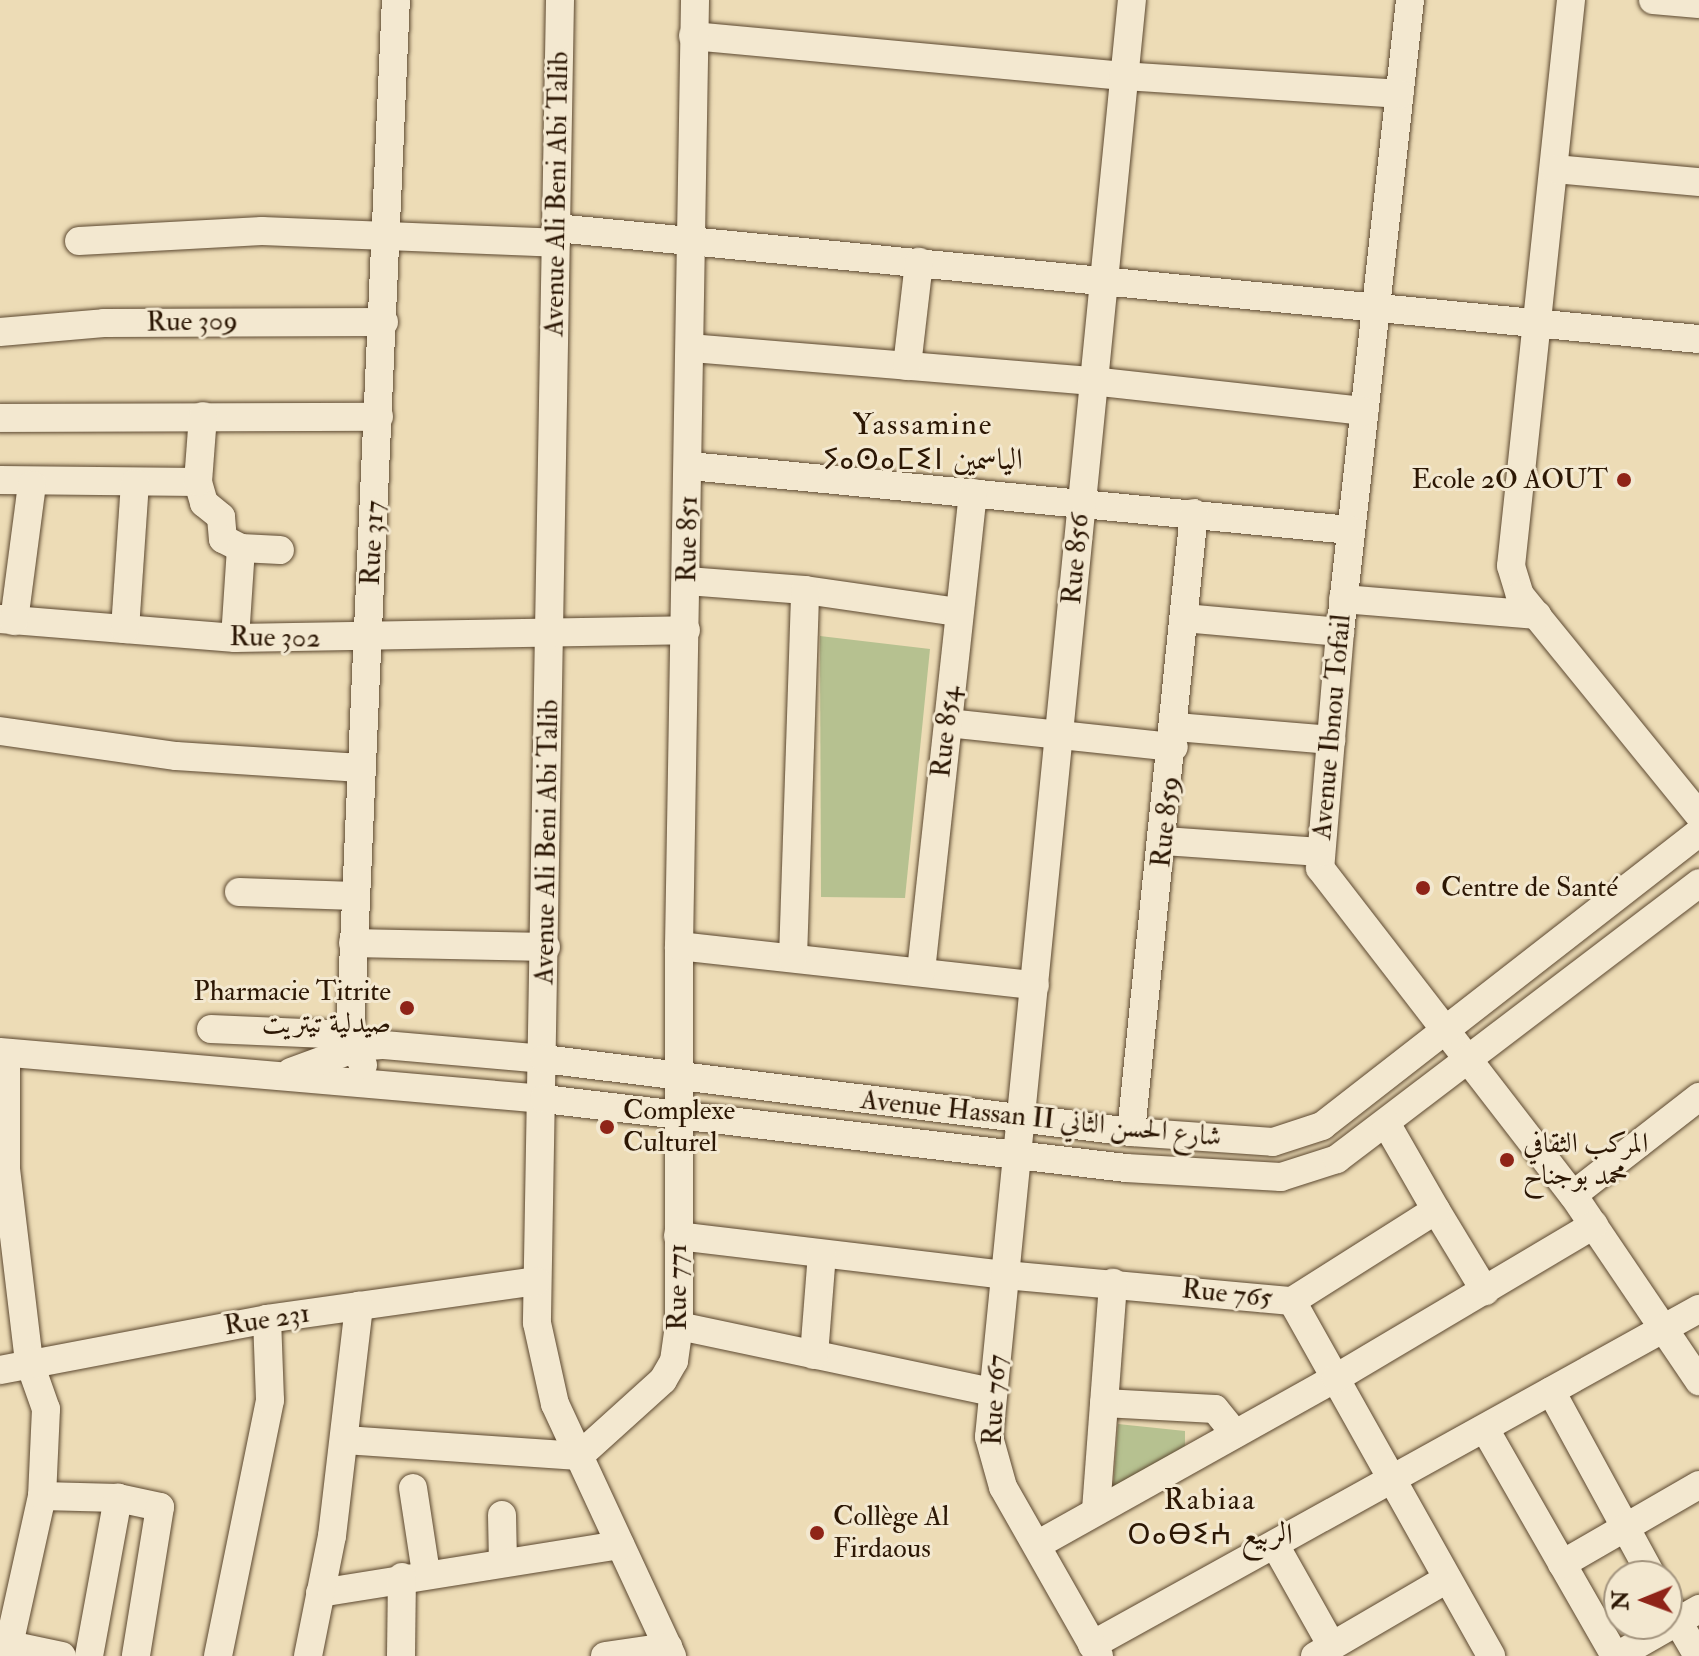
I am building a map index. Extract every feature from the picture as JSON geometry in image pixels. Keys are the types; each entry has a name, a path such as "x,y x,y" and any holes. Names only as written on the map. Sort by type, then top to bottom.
{"street":[{"name":"Rue 317","path":"363,1082 355,1041 353,943 384,322 383,232 396,0"},
{"name":"Avenue Ali Beni Abi Talib","path":"560,0 544,1099 536,1281 546,1380 670,1652"},
{"name":"Rue 851","path":"678,1078 695,0"},
{"name":"Rue 856","path":"1022,1118 1092,381 1132,0"},
{"name":"Avenue Ibnou Tofail","path":"1410,0 1350,530 1320,868 1573,1195 1666,1327 1699,1381"},
{"path":"1571,0 1511,566 1520,595 1699,815"},
{"path":"1653,0 1699,4"},
{"path":"693,36 1123,76 1399,94"},
{"path":"1555,169 1699,182"},
{"path":"79,241 262,231 692,239 1103,277 1376,308 1699,339"},
{"path":"907,366 919,262"},
{"name":"Rue 309","path":"0,332 118,323 384,322"},
{"path":"691,348 1092,381 1364,411"},
{"path":"203,416 198,482 204,503 221,517 223,539 241,548 280,550"},
{"path":"0,418 379,417"},
{"path":"690,466 1082,501 1350,530"},
{"path":"0,480 32,485 198,482"},
{"path":"125,629 135,483"},
{"path":"7,620 32,485"},
{"name":"Rue 854","path":"921,971 973,493"},
{"name":"Rue 859","path":"1131,1132 1175,737 1194,513"},
{"path":"235,638 241,548"},
{"path":"687,581 805,590 958,612"},
{"path":"793,958 805,590"},
{"path":"1343,599 1537,615"},
{"path":"1184,618 1340,632"},
{"name":"Rue 302","path":"7,620 235,638 369,639 686,630"},
{"path":"948,723 1059,736 1331,740"},
{"path":"0,731 176,756 361,768"},
{"name":"Avenue Hassan II شارع الحسن الثاني","path":"287,1074 355,1041 544,1059 1131,1132 1241,1142 1294,1138 1322,1126 1699,833"},
{"path":"1164,841 1321,852"},
{"name":"Avenue Hassan II شارع الحسن الثاني","path":"3,1052 287,1074 544,1099 1017,1156 1281,1177 1337,1159 1699,883"},
{"path":"239,892 355,896"},
{"path":"353,943 546,947"},
{"path":"679,946 1035,985"},
{"path":"211,1029 355,1041"},
{"path":"3,1052 3,1170 29,1361 46,1409 42,1496 5,1644 62,1656"},
{"name":"Rue 771","path":"579,1456 663,1380 674,1361 679,1326 678,1078"},
{"path":"1573,1195 1699,1097"},
{"name":"Rue 767","path":"1022,1118 993,1392 991,1455 1096,1650"},
{"path":"1386,1123 1485,1291"},
{"path":"1292,1301 1436,1210"},
{"path":"1037,1545 1336,1378 1594,1225"},
{"name":"Rue 765","path":"678,1236 1005,1275 1292,1301 1491,1656"},
{"path":"814,1355 822,1254"},
{"name":"Rue 231","path":"0,1370 29,1361 267,1319 536,1281"},
{"path":"1096,1510 1113,1283"},
{"path":"308,1656 344,1440 359,1306"},
{"path":"1096,1650 1275,1545 1699,1309"},
{"path":"218,1656 270,1400 267,1319"},
{"path":"679,1326 993,1392"},
{"path":"1551,1391 1643,1560"},
{"path":"1104,1403 1215,1409 1235,1434"},
{"path":"1485,1429 1616,1656 1639,1640"},
{"path":"344,1440 579,1456"},
{"path":"1562,1564 1699,1485"},
{"path":"401,1656 414,1575 413,1488"},
{"path":"42,1496 118,1498 157,1503 160,1510 136,1656"},
{"path":"89,1656 118,1498"},
{"path":"502,1515 503,1563"},
{"path":"320,1593 414,1575 620,1545"},
{"path":"1275,1545 1323,1651 1447,1579"},
{"path":"1683,1616 1698,1656"},
{"path":"605,1656 670,1652"}],"green space":[{"path":"820,636 930,649 905,898 821,897"},
{"path":"1118,1424 1185,1431 1185,1447 1113,1489"}],"place":[{"name":"Ecole 2O AOUT","path":"1624,480"},
{"name":"Centre de Santé","path":"1423,888"},
{"name":"Pharmacie Titrite صيدلية تيتريت","path":"407,1008"},
{"name":"Complexe Culturel","path":"607,1127"},
{"name":"المركب الثقافي محمد بوجناح","path":"1507,1160"},
{"name":"Collège Al Firdaous","path":"817,1533"}],"district":[{"name":"Yassamine ⵢⴰⵙⴰⵎⵉⵏ الياسمين","path":"923,442"},
{"name":"Rabiaa ⵔⴰⴱⵉⵄ الربيع","path":"1210,1517"}]}
